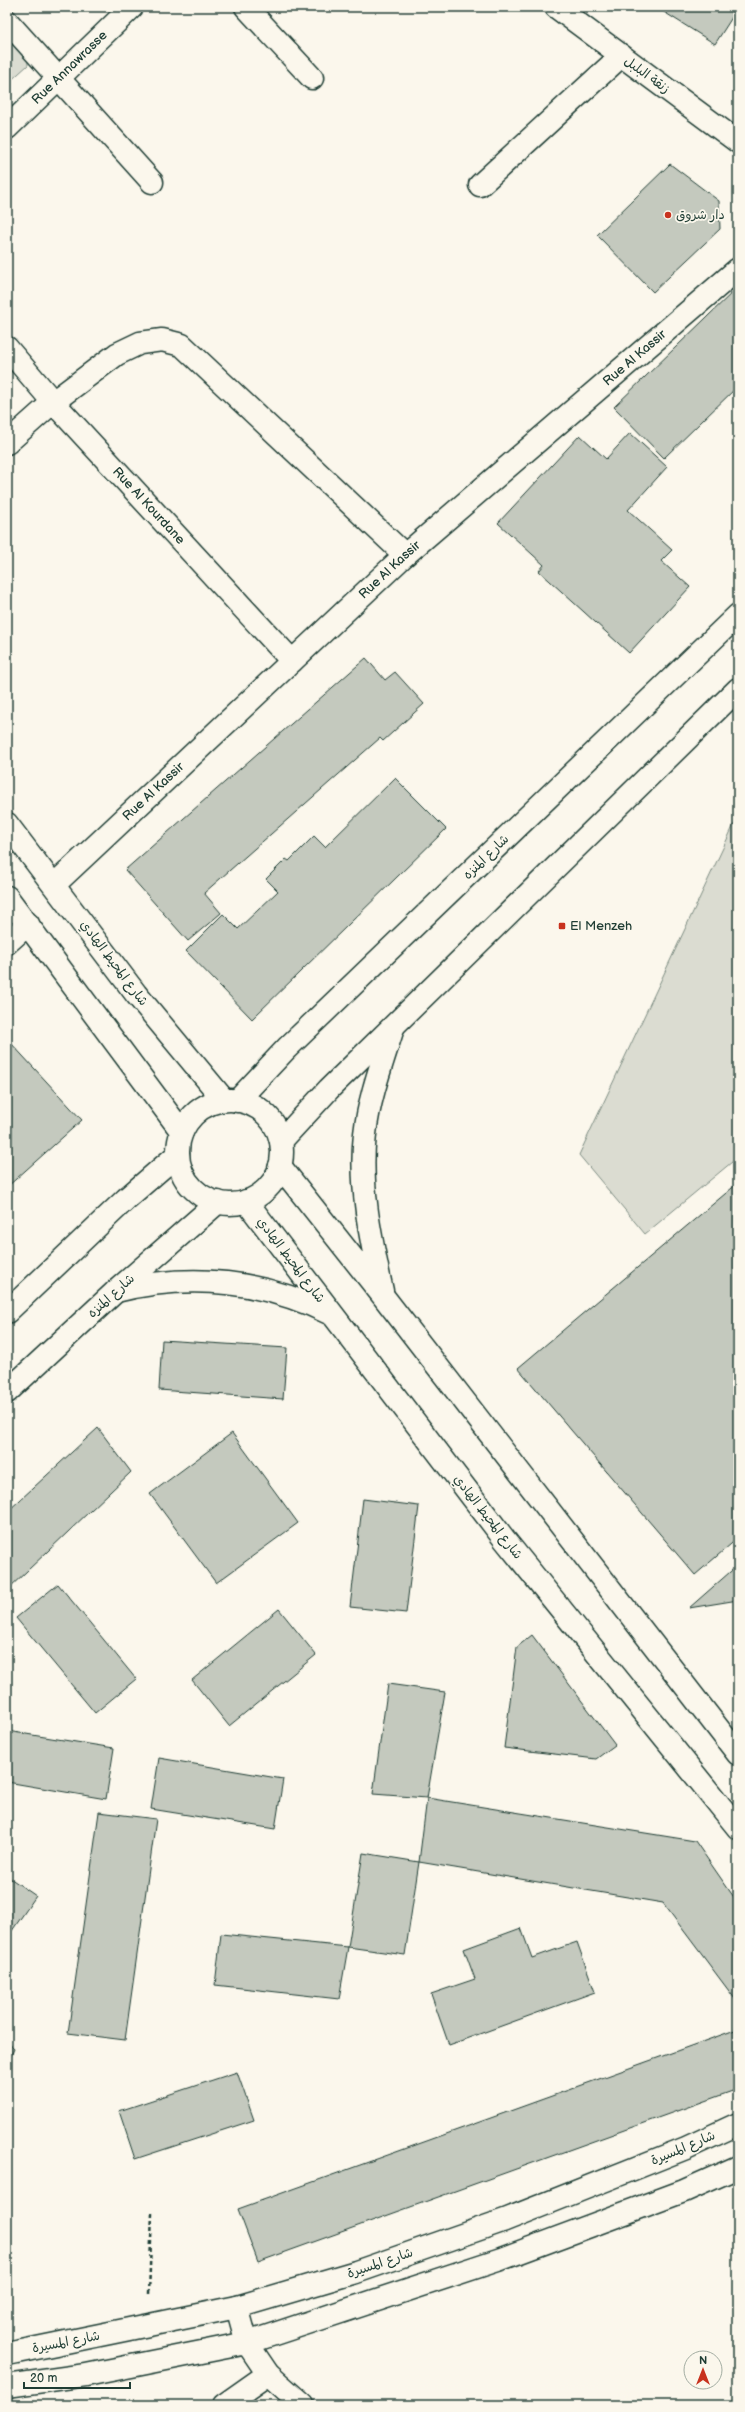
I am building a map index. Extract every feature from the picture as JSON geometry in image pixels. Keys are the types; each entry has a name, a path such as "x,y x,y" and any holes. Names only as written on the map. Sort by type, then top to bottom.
{"street":[{"name":"Rue Annawrasse","path":"7,128 132,7"},
{"path":"246,7 312,78"},
{"name":"زنقة البلبل","path":"556,7 738,142"},
{"path":"7,21 60,78 152,182"},
{"path":"480,185 621,56"},
{"name":"Rue Al Kassir","path":"55,884 405,556 738,269"},
{"path":"7,443 53,402 117,354 140,343 162,340 182,345 405,556"},
{"name":"Rue Al Kourdane","path":"7,348 53,402 292,661"},
{"name":"شارع المنزه","path":"231,1101 738,615"},
{"path":"282,1141 329,1089 738,689"},
{"name":"شارع المحيط الهادي","path":"7,824 55,884 136,994 231,1101"},
{"path":"7,897 182,1132"},
{"path":"7,943 28,924"},
{"path":"383,1296 366,1198 364,1156 371,1104 394,1025"},
{"path":"231,1101 249,1103 264,1112 275,1126 282,1141 282,1159 277,1175 266,1190 246,1201 236,1204 218,1202 202,1196 190,1185 183,1175 178,1154 182,1132 188,1121 200,1110 231,1101"},
{"path":"7,1312 126,1199 178,1154"},
{"path":"280,1166 383,1296 738,1754"},
{"name":"شارع المحيط الهادي","path":"246,1201 331,1314 519,1557 738,1828"},
{"name":"شارع المنزه","path":"7,1392 115,1292 218,1202"},
{"path":"115,1292 163,1282 218,1281 247,1284 276,1292 304,1301 331,1314"},
{"name":"شارع المسيرة","path":"7,2354 237,2307 356,2272 505,2220 686,2148 738,2124"},
{"path":"7,2386 86,2375 247,2343 501,2259 684,2191 738,2167"},
{"path":"237,2307 247,2343 268,2374 303,2405"},
{"path":"224,2405 268,2374"}],"path":[{"path":"148,2326 152,2213"}],"shaded area":[{"path":"7,29 27,50 28,65 7,84"},
{"path":"738,816 738,1157 645,1234 579,1155"}],"building":[{"path":"656,7 738,7 738,8 715,44"},
{"name":"دار شروق","path":"670,164 719,201 720,229 653,292 597,235"},
{"path":"738,287 738,386 664,458 614,407"},
{"path":"630,433 667,467 628,510 672,550 661,561 690,587 629,653 539,571 544,565 498,523 580,435 606,459"},
{"path":"366,658 385,680 395,672 424,704 383,741 380,738 204,893 221,913 188,941 125,870"},
{"path":"395,778 446,829 252,1019 186,951 223,914 238,929 278,891 266,879 286,859 289,861 314,836 325,847"},
{"path":"10,1042 82,1120 7,1187 7,1045"},
{"path":"738,1183 738,1538 695,1575 518,1368"},
{"path":"162,1340 287,1348 283,1399 159,1390"},
{"path":"98,1428 131,1472 7,1590 7,1512"},
{"path":"232,1433 298,1523 216,1583 150,1494"},
{"path":"363,1499 419,1506 406,1613 350,1607"},
{"path":"738,1565 738,1600 689,1608"},
{"path":"58,1584 136,1679 95,1713 16,1618"},
{"path":"279,1609 316,1655 229,1726 192,1680"},
{"path":"532,1635 615,1745 596,1759 504,1748 517,1647"},
{"path":"388,1684 445,1692 427,1798 373,1794"},
{"path":"7,1731 114,1748 106,1799 7,1782"},
{"path":"159,1758 283,1779 275,1829 151,1809"},
{"path":"427,1798 695,1841 738,1903 738,2003 663,1903 419,1862"},
{"path":"99,1812 156,1819 125,2040 68,2033"},
{"path":"363,1853 419,1862 405,1955 348,1947"},
{"path":"7,1876 36,1896 7,1938"},
{"path":"521,1928 532,1958 577,1942 595,1992 449,2045 431,1994 475,1979 464,1949"},
{"path":"221,1934 348,1947 339,1999 215,1985"},
{"path":"738,2012 738,2089 258,2262 238,2209 735,2030"},
{"path":"7,2041 14,2049 7,2064"},
{"path":"237,2072 254,2120 135,2159 119,2111"}],"place":[{"name":"دار شروق","path":"668,215"},
{"name":"El Menzeh","path":"562,926"}]}
